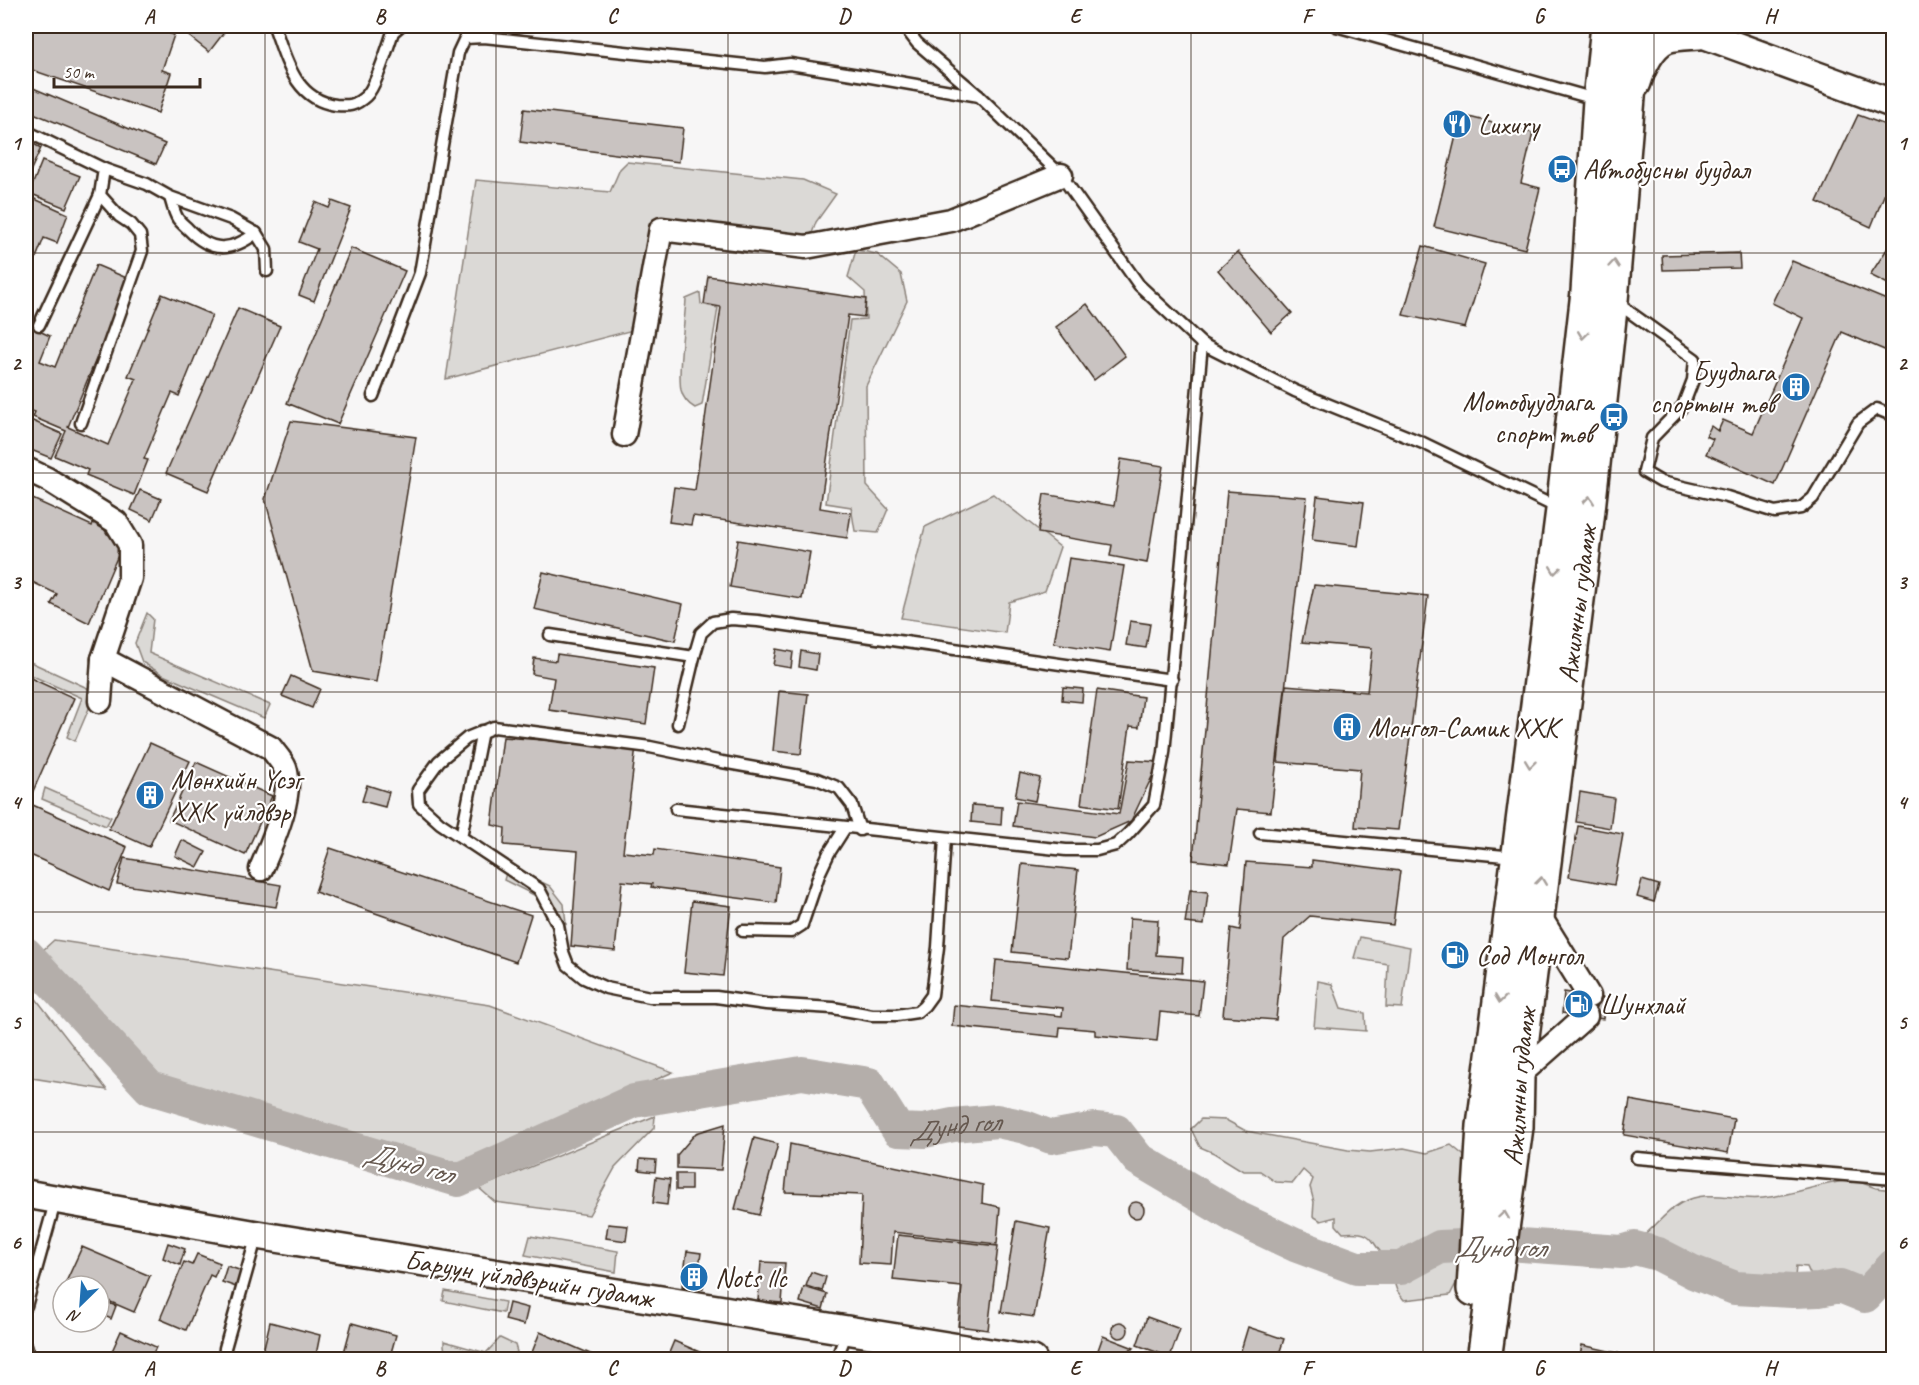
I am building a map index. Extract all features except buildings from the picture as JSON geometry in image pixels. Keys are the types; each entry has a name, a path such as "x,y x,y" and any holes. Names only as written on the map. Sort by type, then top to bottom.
{"main road":[{"name":"Ажилчны гудамж","path":"1477,1344 1516,1127 1517,1077 1586,528 1611,300 1614,100 1608,26"},
{"name":"Ажилчны гудамж","path":"1477,1344 1484,1126 1614,100 1634,26"},
{"path":"1614,100 1651,49 1665,37 1689,29"}],"street":[{"path":"1689,29 1893,104"},
{"path":"624,435 661,229 806,247 951,220 1061,175"},
{"path":"26,470 47,479 116,522 130,545 130,578 103,659 99,701"},
{"path":"103,659 271,748 284,767 287,786 278,827 261,869"},
{"path":"1517,1077 1588,1006 1537,912"},
{"name":"Баруун үйлдвэрийн гудамж","path":"26,1194 257,1235 1033,1359"}],"lane":[{"path":"274,26 291,72 304,91 324,104 350,106 367,95 393,32 400,26"},
{"path":"904,26 917,43 979,96 1061,175 1139,285 1202,344 1295,391 1423,443 1563,510"},
{"path":"1336,26 1614,100"},
{"path":"373,396 420,273 458,53 465,38 484,38 765,67 790,64 979,96"},
{"path":"26,131 104,169 147,184 170,197 231,219 256,233 266,249 267,271"},
{"path":"39,325 100,195 104,169"},
{"path":"81,423 142,251 141,235 100,195"},
{"path":"170,197 178,219 194,235 210,246 227,248 243,243 256,233"},
{"path":"1611,300 1637,316 1695,359 1694,380 1683,406 1652,438 1644,472 1661,482 1727,497 1775,512 1801,508 1813,498 1858,423 1877,409 1893,416"},
{"path":"676,809 1066,850 1097,850 1116,845 1154,805 1164,753 1202,344"},
{"path":"678,724 693,657 701,633 712,622 731,619 1172,680"},
{"path":"550,635 693,657"},
{"path":"860,830 852,805 839,788 817,779 650,747 494,728 467,738 439,761 418,790 419,804 440,823 539,890 558,925 568,965 584,978 606,988 650,997 716,997 766,1004 833,1008 872,1015 917,1012 932,995 938,947 945,838"},
{"path":"461,837 482,731"},
{"path":"743,931 790,932 801,925 820,872 845,828"},
{"path":"1260,833 1518,858"},
{"path":"1637,1158 1893,1179"},
{"path":"26,1306 56,1199"},
{"path":"224,1359 257,1235"},
{"path":"836,1359 848,1329"},
{"path":"26,1346 30,1359"}],"shaded area":[{"path":"627,162 803,180 836,194 816,222 810,239 659,227 633,330 446,379 476,180 610,192 620,169"},
{"path":"856,250 877,254 901,274 907,301 866,386 867,486 888,509 878,533 855,531 851,507 826,503 850,320 866,319 865,292 848,277"},
{"path":"700,293 701,304 718,308 702,405 695,408 690,405 682,393 680,370 686,299"},
{"path":"993,494 1060,547 1045,591 1009,602 1005,633 901,618 925,527"},
{"path":"147,613 153,619 149,653 270,705 264,718 163,675 142,662 135,643"},
{"path":"26,660 96,692 75,741 67,737 82,698 26,673"},
{"path":"45,788 111,817 106,826 42,799"},
{"path":"508,866 550,886 564,904 566,924 548,916 552,904 504,880"},
{"path":"1360,937 1410,947 1402,1008 1386,1007 1388,964 1354,958"},
{"path":"54,940 490,1005 673,1072 453,1170 152,1079 42,951"},
{"path":"1318,981 1332,984 1341,1008 1365,1013 1366,1031 1314,1027"},
{"path":"26,990 30,991 107,1090 26,1077"},
{"path":"655,1116 654,1128 615,1168 589,1215 495,1202 479,1188"},
{"path":"1201,1119 1226,1120 1246,1131 1348,1150 1370,1152 1404,1148 1427,1153 1451,1145 1473,1163 1462,1231 1427,1238 1412,1254 1390,1261 1368,1236 1343,1233 1336,1225 1336,1217 1321,1221 1313,1216 1314,1202 1310,1187 1313,1179 1303,1170 1293,1183 1276,1182 1260,1171 1243,1171 1200,1147 1191,1129"},
{"path":"1854,1180 1876,1188 1893,1190 1893,1274 1868,1304 1841,1297 1824,1289 1811,1276 1807,1267 1796,1266 1795,1277 1786,1283 1759,1274 1741,1283 1713,1272 1687,1253 1672,1246 1642,1262 1628,1264 1608,1260 1598,1265 1588,1266 1569,1259 1595,1246 1612,1248 1616,1242 1621,1241 1627,1246 1642,1237 1674,1208 1691,1199 1702,1196 1763,1198"},
{"path":"530,1236 618,1251 616,1272 525,1255"},
{"path":"1443,1252 1456,1261 1462,1272 1450,1295 1404,1300 1397,1291 1393,1279"},
{"path":"445,1291 505,1302 503,1313 443,1301"},
{"path":"500,1338 515,1345 517,1352 507,1359 446,1359 444,1341 486,1353"}],"waterway":[{"name":"Дунд гол","path":"26,954 150,1088 458,1180 634,1101 802,1073 869,1084 898,1130 924,1131 953,1125 997,1121 1025,1127 1051,1137 1095,1129 1116,1131 1138,1159 1238,1218 1295,1245 1357,1268 1401,1268 1440,1247 1507,1244 1622,1252 1635,1248 1658,1254 1693,1272 1735,1288 1793,1291 1840,1286 1865,1296 1894,1265"}],"place":[{"name":"Luxury","path":"1457,124"},
{"name":"Автобусны буудал","path":"1562,169"},
{"name":"Буудлага спортын төв","path":"1796,387"},
{"name":"Мотобуудлага спорт төв","path":"1614,417"},
{"name":"Монгол-Самик ХХК","path":"1347,727"},
{"name":"Мөнхийн Үсэг ХХК үйлдвэр","path":"150,795"},
{"name":"Сод Монгол","path":"1455,955"},
{"name":"Шунхлай","path":"1579,1004"},
{"name":"Nots llc","path":"694,1277"}]}
